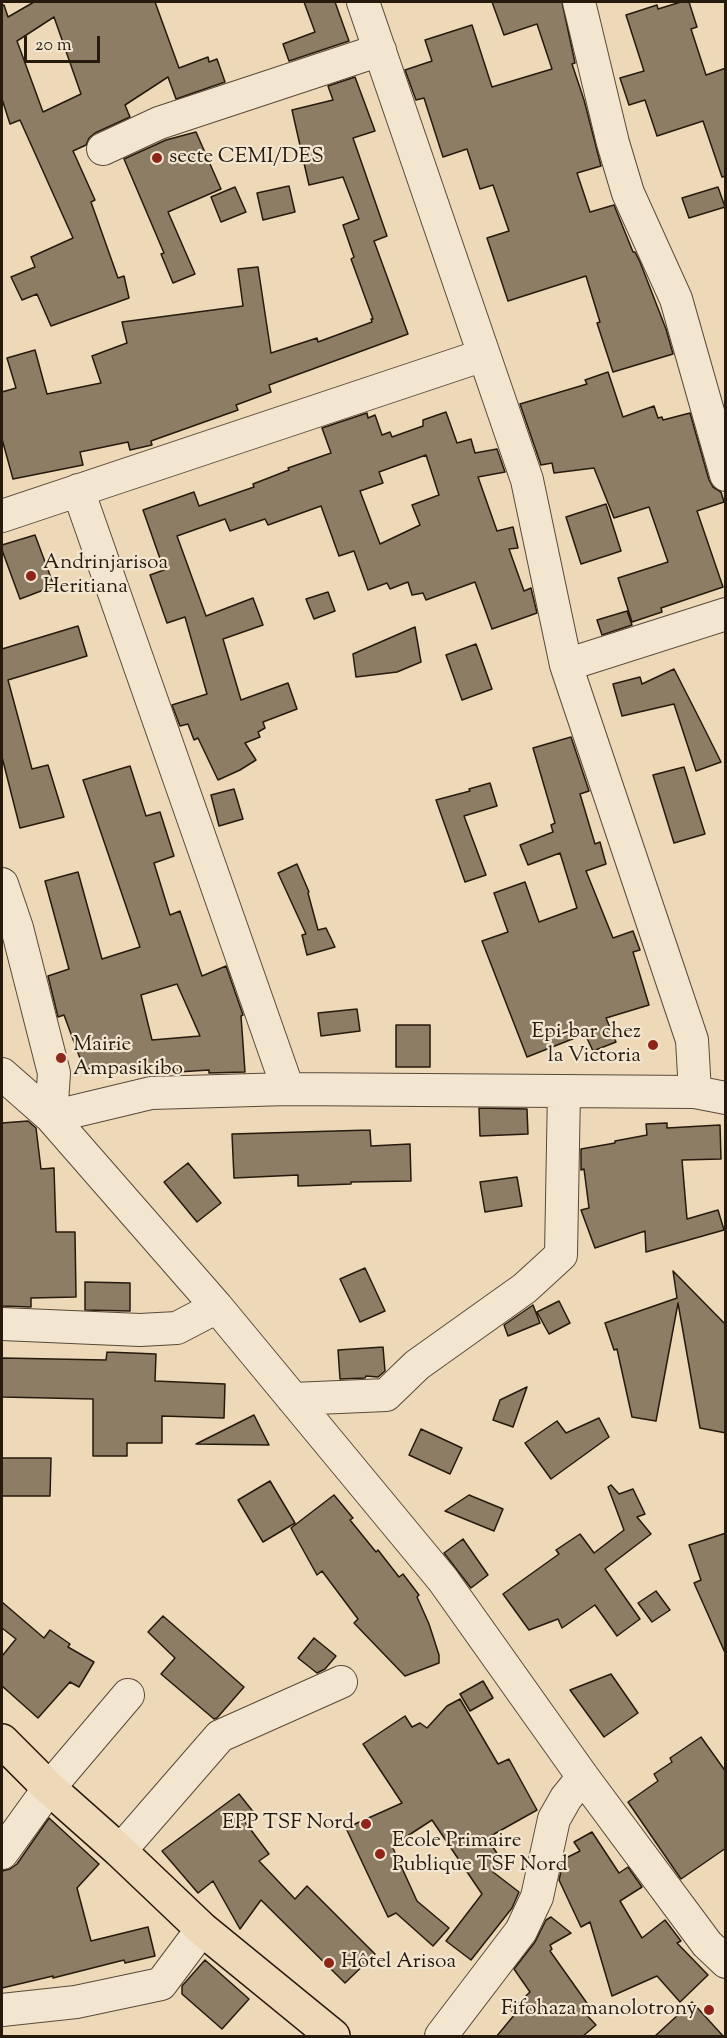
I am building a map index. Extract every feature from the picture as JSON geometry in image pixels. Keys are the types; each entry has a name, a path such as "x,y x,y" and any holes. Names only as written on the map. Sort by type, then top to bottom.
{"main road":[{"path":"2,1741 49,1788 202,1929 333,2037"}],"street":[{"path":"363,2 527,480 567,665 692,1040 695,1092"},
{"path":"579,2 625,183 676,299 726,475"},
{"path":"103,148 159,123 380,50"},
{"path":"2,516 484,355"},
{"path":"78,490 288,1089"},
{"path":"567,665 726,614"},
{"path":"2,884 17,928 54,1073 51,1117"},
{"path":"51,1117 152,1093 288,1089 695,1092 726,1098"},
{"path":"8,1090 51,1117 217,1307 443,1580 583,1777 707,1944 726,1962"},
{"path":"293,1399 386,1395 417,1365 525,1288 561,1255 564,1091"},
{"path":"2,1324 140,1330 177,1328 217,1307"},
{"path":"120,1851 220,1736 341,1682"},
{"path":"2,1853 49,1788 128,1695"},
{"path":"441,2037 521,1931 537,1897 554,1819 566,1798 583,1777"},
{"path":"2,2010 76,2002 161,1984 202,1929"}],"building":[{"path":"34,2 155,2 179,68 208,57 209,62 217,59 225,82 176,99 168,77 125,105 130,117 95,133 86,145 73,151 95,200 91,202 118,278 124,276 129,298 51,326 37,294 22,300 11,277 35,267 31,257 73,238 20,120 10,124 2,99 2,6 4,5 8,17","holes":["54,17 81,94 43,112 17,41"]},
{"path":"304,2 335,2 349,41 289,61 283,44 315,32"},
{"path":"492,2 562,2 575,63 572,64 601,166 577,173 590,212 614,205 633,252 640,262 666,329 673,354 613,372 597,323 600,322 586,276 508,301 487,238 509,231 493,185 480,189 467,149 443,157 424,98 416,100 405,70 432,61 425,40 472,25 492,87 552,69 537,24 504,35"},
{"path":"689,2 697,27 691,29 706,75 726,68 726,176 722,177 703,121 657,136 645,100 629,105 620,78 644,71 626,15 657,5 658,9"},
{"path":"355,77 375,131 353,138 387,236 374,241 408,334 269,385 271,392 236,405 238,410 151,441 152,445 130,450 128,442 80,452 83,465 13,479 2,439 2,392 16,388 7,358 35,350 47,394 101,383 92,356 127,343 122,322 243,306 238,269 258,267 271,353 317,338 318,342 372,322 371,319 373,319 351,259 354,257 343,225 359,219 343,177 309,185 292,110 333,100 328,86"},
{"path":"196,132 221,189 168,212 195,274 173,283 161,254 164,253 124,159 166,140"},
{"path":"289,186 295,212 263,220 257,193"},
{"path":"235,187 246,212 221,222 211,197"},
{"path":"718,187 725,207 689,218 682,198"},
{"path":"608,372 623,417 654,406 658,418 662,417 663,420 690,413 709,480 713,487 721,492 724,502 697,511 723,587 661,608 662,612 632,622 618,578 668,562 649,507 614,518 594,468 554,473 552,463 541,465 520,404 587,384 585,380"},
{"path":"446,412 457,443 471,439 475,453 497,449 505,472 478,477 497,531 513,527 518,548 509,549 524,591 531,588 537,613 492,629 475,582 426,600 423,593 412,595 408,582 390,589 387,583 368,590 354,551 339,556 321,506 268,525 265,519 230,531 225,519 177,536 206,616 253,598 263,625 223,639 241,700 288,683 297,709 263,722 265,728 258,732 260,737 245,743 256,760 218,780 198,738 194,740 188,724 180,726 172,705 207,694 185,617 167,623 150,575 164,570 143,510 194,492 199,506 254,487 253,484 289,470 288,468 331,453 322,428 367,413 368,418 375,415 382,435 390,432 392,437 423,426 423,420","holes":["426,455 439,495 412,505 420,525 380,544 360,491 383,483 379,472"]},
{"path":"606,504 621,551 581,564 566,517"},
{"name":"Andrinjarisoa Heritiana","path":"35,535 54,586 20,599 2,545"},
{"path":"328,592 335,611 314,619 306,599"},
{"path":"627,611 632,625 602,635 597,620"},
{"path":"78,626 87,656 8,680 32,769 48,765 64,817 20,828 2,757 2,649"},
{"path":"415,627 421,662 397,672 356,677 353,654"},
{"path":"476,644 492,689 462,700 446,655"},
{"path":"674,669 721,762 696,771 674,704 622,716 613,684 640,677 642,684"},
{"path":"571,737 589,791 580,794 595,844 600,842 606,864 586,871 613,938 633,931 640,950 633,952 649,1005 606,1018 616,1042 593,1051 585,1034 527,1057 482,941 508,932 494,893 525,882 539,922 577,908 560,853 528,865 520,845 553,832 551,825 555,823 533,748"},
{"path":"130,766 146,816 160,812 174,856 154,863 170,915 180,911 202,976 226,966 243,1015 241,1016 245,1072 209,1073 209,1070 162,1073 161,1065 84,1069 64,1015 58,1017 48,976 69,969 45,881 78,872 102,959 140,947 83,780","holes":["177,984 200,1036 152,1040 141,995"]},
{"path":"684,767 705,834 674,843 653,775"},
{"path":"490,783 497,806 464,816 486,875 465,882 436,800"},
{"path":"234,789 243,819 219,826 211,795"},
{"path":"297,864 309,892 318,930 326,928 335,947 307,955 302,935 306,934 278,873"},
{"path":"357,1009 360,1031 321,1036 318,1013"},
{"path":"396,1025 430,1025 430,1067 396,1067"},
{"path":"479,1108 527,1109 528,1134 480,1136"},
{"path":"28,1121 36,1128 41,1169 54,1168 56,1232 75,1232 76,1297 31,1298 31,1307 2,1306 2,1123"},
{"path":"667,1123 667,1128 720,1125 721,1159 682,1160 687,1219 718,1210 724,1230 646,1252 645,1231 595,1248 581,1210 589,1208 584,1169 581,1170 581,1149 647,1135 646,1124"},
{"path":"370,1130 371,1146 410,1144 411,1181 298,1186 298,1175 234,1178 232,1134"},
{"path":"188,1163 221,1203 197,1222 164,1182"},
{"path":"517,1177 522,1206 485,1212 480,1182"},
{"path":"365,1268 385,1311 360,1322 340,1279"},
{"path":"673,1271 726,1325 726,1433 700,1428 678,1303 656,1421 632,1417 617,1349 614,1350 605,1323 677,1298"},
{"path":"85,1282 130,1283 130,1311 85,1310"},
{"path":"559,1301 570,1323 549,1334 537,1312"},
{"path":"533,1305 540,1323 508,1336 504,1325"},
{"path":"383,1347 385,1371 378,1377 340,1379 338,1350"},
{"path":"107,1352 156,1354 155,1381 225,1384 224,1418 162,1416 162,1443 127,1443 127,1456 93,1456 93,1399 2,1397 2,1358 106,1360"},
{"path":"527,1387 513,1427 493,1420 500,1400"},
{"path":"254,1415 269,1445 196,1444"},
{"path":"599,1418 609,1437 551,1479 525,1443 557,1421 566,1433"},
{"path":"421,1429 462,1448 450,1474 409,1455"},
{"path":"2,1458 51,1458 50,1496 2,1496"},
{"path":"270,1481 295,1523 263,1542 238,1500"},
{"path":"611,1485 619,1494 633,1489 645,1514 637,1517 651,1534 605,1569 640,1619 617,1636 595,1605 562,1628 558,1619 529,1630 503,1594 559,1554 556,1550 580,1534 594,1553 624,1530 608,1487"},
{"path":"334,1495 353,1518 350,1520 376,1552 378,1550 399,1577 403,1574 419,1595 417,1597 429,1624 439,1655 439,1663 405,1676 354,1623 358,1619 322,1571 317,1575 291,1528"},
{"path":"469,1495 503,1509 494,1531 445,1511"},
{"path":"726,1533 726,1655 694,1583 701,1580 689,1545"},
{"path":"463,1539 488,1575 471,1588 444,1553"},
{"path":"656,1591 670,1610 652,1622 638,1603"},
{"path":"2,1602 44,1638 50,1630 70,1644 68,1647 94,1662 79,1687 70,1682 38,1718 2,1686 2,1656 16,1639 2,1628"},
{"path":"163,1616 244,1687 217,1718 214,1719 161,1674 175,1658 148,1632"},
{"path":"314,1638 336,1656 325,1669 317,1673 298,1658"},
{"path":"611,1674 638,1713 604,1737 570,1690"},
{"path":"483,1681 493,1698 470,1711 460,1694"},
{"path":"460,1699 498,1764 509,1759 537,1810 487,1838 504,1864 493,1872 519,1892 512,1908 471,1960 446,1941 482,1894 432,1820 392,1846 417,1901 449,1928 433,1946 396,1913 388,1917 346,1828 402,1803 363,1744 405,1716 412,1727 420,1723 427,1728 447,1706"},
{"path":"701,1737 726,1772 726,1848 681,1879 628,1802 658,1781 654,1774 672,1762 670,1758"},
{"path":"239,1794 255,1814 245,1822 269,1854 259,1861 295,1899 307,1886 375,1954 345,1983 261,1900 240,1929 213,1881 198,1893 162,1851"},
{"path":"49,1818 99,1864 77,1888 91,1941 148,1927 155,1956 125,1963 124,1960 2,1988 2,1871 17,1864"},
{"path":"592,1832 619,1873 628,1867 642,1887 620,1901 642,1938 665,1920 681,1941 677,1943 708,1975 680,2002 657,1976 612,1996 590,1922 581,1927 559,1880 564,1859 580,1851 574,1842"},
{"path":"551,1917 571,1933 550,1945 552,1949 550,1951 589,2006 581,2009 596,2025 582,2037 496,2037 515,2014 511,2010 530,1992 514,1969 535,1942 546,1920"},
{"path":"205,1960 249,1999 222,2029 182,1994 182,1986"},
{"path":"692,2002 724,2037 654,2037"}],"place":[{"name":"secte CEMI/DES","path":"157,158"},
{"name":"Andrinjarisoa Heritiana","path":"31,576"},
{"name":"Epi-bar chez la Victoria","path":"653,1045"},
{"name":"Mairie Ampasikibo","path":"61,1058"},
{"name":"EPP TSF Nord","path":"366,1824"},
{"name":"Ecole Primaire Publique TSF Nord","path":"380,1854"},
{"name":"Hôtel Arisoa","path":"329,1963"},
{"name":"Fifohaza manolotrony","path":"709,2010"}]}
